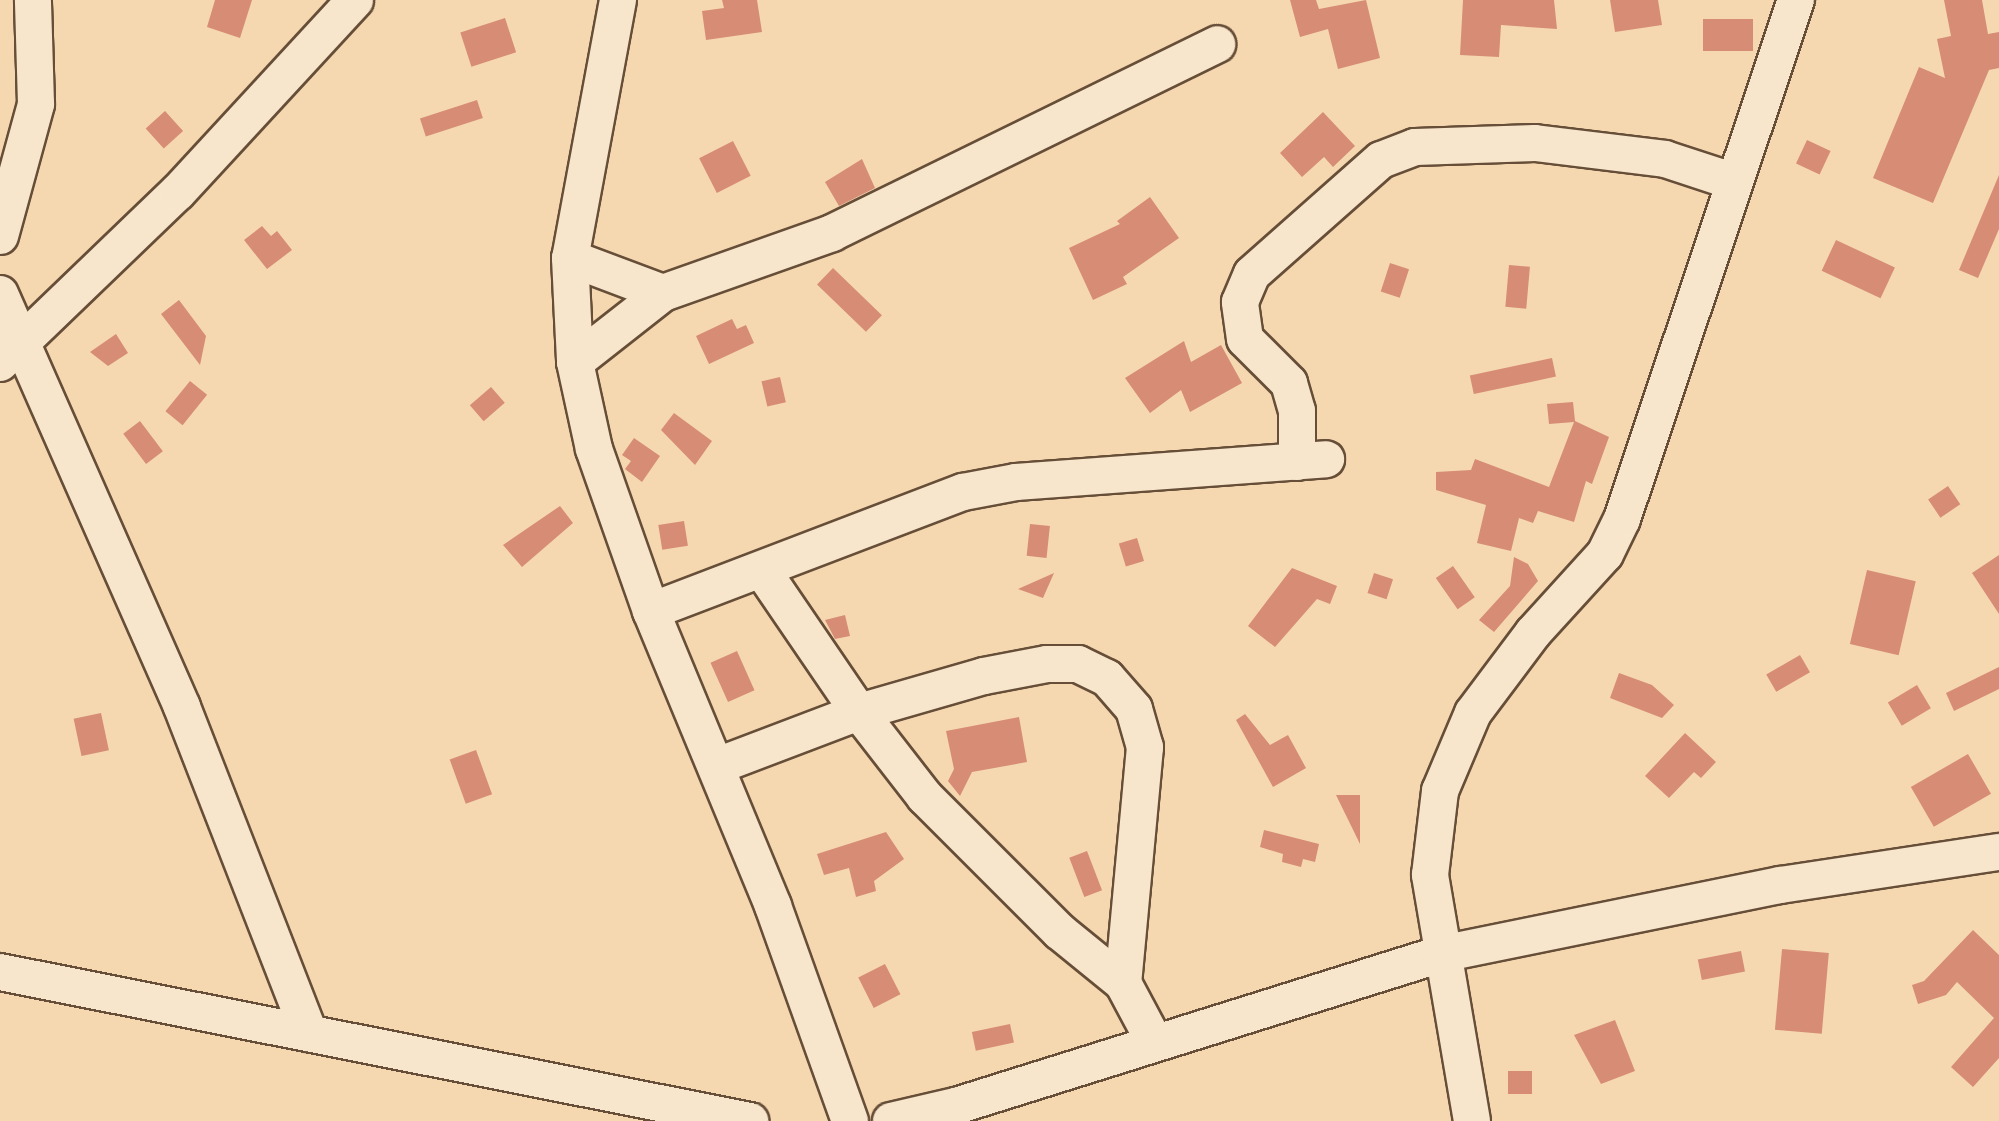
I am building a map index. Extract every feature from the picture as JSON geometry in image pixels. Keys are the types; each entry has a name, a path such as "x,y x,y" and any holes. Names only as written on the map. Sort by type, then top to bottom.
{"street":[{"path":"0,236 36,104 33,0"},
{"path":"12,352 178,192 355,0"},
{"path":"618,0 570,258 575,362 594,449 651,611 717,766 850,1121"},
{"path":"1472,1121 1441,954 1430,875 1440,791 1473,713 1533,633 1605,554 1622,519 1732,181 1796,0"},
{"path":"575,362 663,293 832,233 1217,44"},
{"path":"651,611 963,492 1016,482 1312,460 1289,383 1245,339 1240,302 1252,274 1381,160 1415,147 1535,143 1665,159 1732,181"},
{"path":"570,258 663,293"},
{"path":"1,300 12,352 182,707 309,1033"},
{"path":"762,570 859,712 925,797 990,865 1123,983 1155,1043"},
{"path":"717,766 859,712 1047,664 1078,664 1107,678 1134,709 1145,747 1123,983"},
{"path":"891,1121 1441,954 1780,885 1999,852"},
{"path":"0,972 750,1121"}],"building":[{"path":"215,0 252,0 240,38 207,27"},
{"path":"722,0 757,0 762,32 706,40 702,11 724,8"},
{"path":"1290,0 1316,0 1319,9 1366,0 1380,58 1338,69 1328,29 1300,37"},
{"path":"1463,0 1554,0 1557,29 1501,25 1499,57 1460,55"},
{"path":"1610,0 1658,0 1662,25 1615,32"},
{"path":"1944,0 1982,0 1988,34 1999,32 1999,68 1989,70 1933,203 1873,178 1919,67 1945,78 1937,39 1951,36"},
{"path":"505,18 516,52 471,67 460,33"},
{"path":"1703,19 1753,19 1753,51 1703,51"},
{"path":"477,100 483,118 426,137 420,119"},
{"path":"165,111 183,131 164,148 146,128"},
{"path":"1323,112 1355,146 1333,167 1324,157 1302,177 1280,153"},
{"path":"1807,140 1831,151 1820,175 1796,164"},
{"path":"733,141 751,176 717,193 699,158"},
{"path":"862,159 875,188 839,206 825,182"},
{"path":"1999,175 1999,229 1978,278 1959,270"},
{"path":"1150,197 1179,238 1123,277 1127,284 1093,300 1069,248 1120,224 1117,221"},
{"path":"262,226 271,236 277,231 292,250 267,269 244,240"},
{"path":"1836,240 1895,267 1881,298 1822,271"},
{"path":"1390,263 1409,269 1400,298 1381,292"},
{"path":"1509,265 1530,267 1526,309 1505,307"},
{"path":"833,268 882,315 866,332 817,285"},
{"path":"179,300 206,336 200,365 161,314"},
{"path":"732,319 737,329 746,325 754,343 709,364 696,336"},
{"path":"116,334 128,353 108,366 90,352"},
{"path":"1184,341 1191,362 1221,345 1242,383 1190,412 1181,390 1150,413 1125,378"},
{"path":"1552,358 1556,377 1474,394 1470,375"},
{"path":"780,377 786,402 767,407 761,381"},
{"path":"190,381 207,395 183,425 165,411"},
{"path":"491,387 505,403 484,421 470,405"},
{"path":"1573,402 1575,421 1609,437 1592,484 1586,481 1574,522 1538,511 1533,523 1519,518 1511,551 1477,543 1486,505 1436,490 1436,472 1471,470 1475,459 1549,487 1574,422 1549,424 1547,404"},
{"path":"674,413 712,441 695,465 661,430"},
{"path":"140,421 163,451 146,464 123,434"},
{"path":"634,438 660,456 642,482 625,469 631,461 622,455"},
{"path":"1948,486 1960,504 1940,518 1928,499"},
{"path":"560,506 573,523 522,567 503,545"},
{"path":"684,521 688,546 662,550 658,525"},
{"path":"1030,524 1050,526 1047,558 1027,556"},
{"path":"1137,538 1144,561 1126,567 1119,544"},
{"path":"1999,555 1999,614 1972,573"},
{"path":"1514,557 1528,564 1538,581 1494,632 1479,620 1510,586"},
{"path":"1453,566 1475,597 1458,609 1436,578"},
{"path":"1292,568 1337,586 1330,604 1317,599 1275,647 1248,626"},
{"path":"1867,570 1916,581 1899,655 1850,644"},
{"path":"1054,573 1043,598 1018,589"},
{"path":"1374,573 1393,579 1387,599 1368,593"},
{"path":"845,615 850,636 835,639 825,620"},
{"path":"737,651 754,690 728,702 711,663"},
{"path":"1800,655 1810,672 1776,692 1766,674"},
{"path":"1999,667 1999,689 1954,711 1946,693"},
{"path":"1619,673 1652,685 1674,705 1662,718 1610,698"},
{"path":"1917,685 1931,708 1902,726 1888,703"},
{"path":"101,713 109,750 82,756 74,719"},
{"path":"1245,714 1270,745 1288,735 1306,768 1273,787 1236,720"},
{"path":"1019,717 1027,762 972,772 960,796 948,781 954,769 946,731"},
{"path":"1685,733 1716,762 1701,778 1694,772 1669,798 1645,776"},
{"path":"476,750 492,794 466,804 450,760"},
{"path":"1968,754 1991,794 1934,827 1911,787"},
{"path":"1336,795 1360,795 1360,844"},
{"path":"1264,830 1319,844 1315,862 1303,859 1301,867 1282,862 1283,854 1260,847"},
{"path":"886,832 904,859 874,881 876,891 856,897 849,868 824,875 817,854"},
{"path":"1087,851 1102,890 1084,897 1069,858"},
{"path":"1973,930 1999,955 1999,1058 1973,1087 1951,1067 1994,1018 1957,982 1946,995 1918,1004 1912,985 1924,981"},
{"path":"1782,949 1829,953 1822,1034 1775,1030"},
{"path":"1741,951 1745,972 1702,980 1698,959"},
{"path":"885,964 900,994 874,1008 858,978"},
{"path":"1615,1020 1635,1071 1601,1084 1574,1035"},
{"path":"1010,1024 1014,1043 976,1051 972,1032"},
{"path":"1508,1071 1532,1071 1532,1094 1508,1094"}]}
